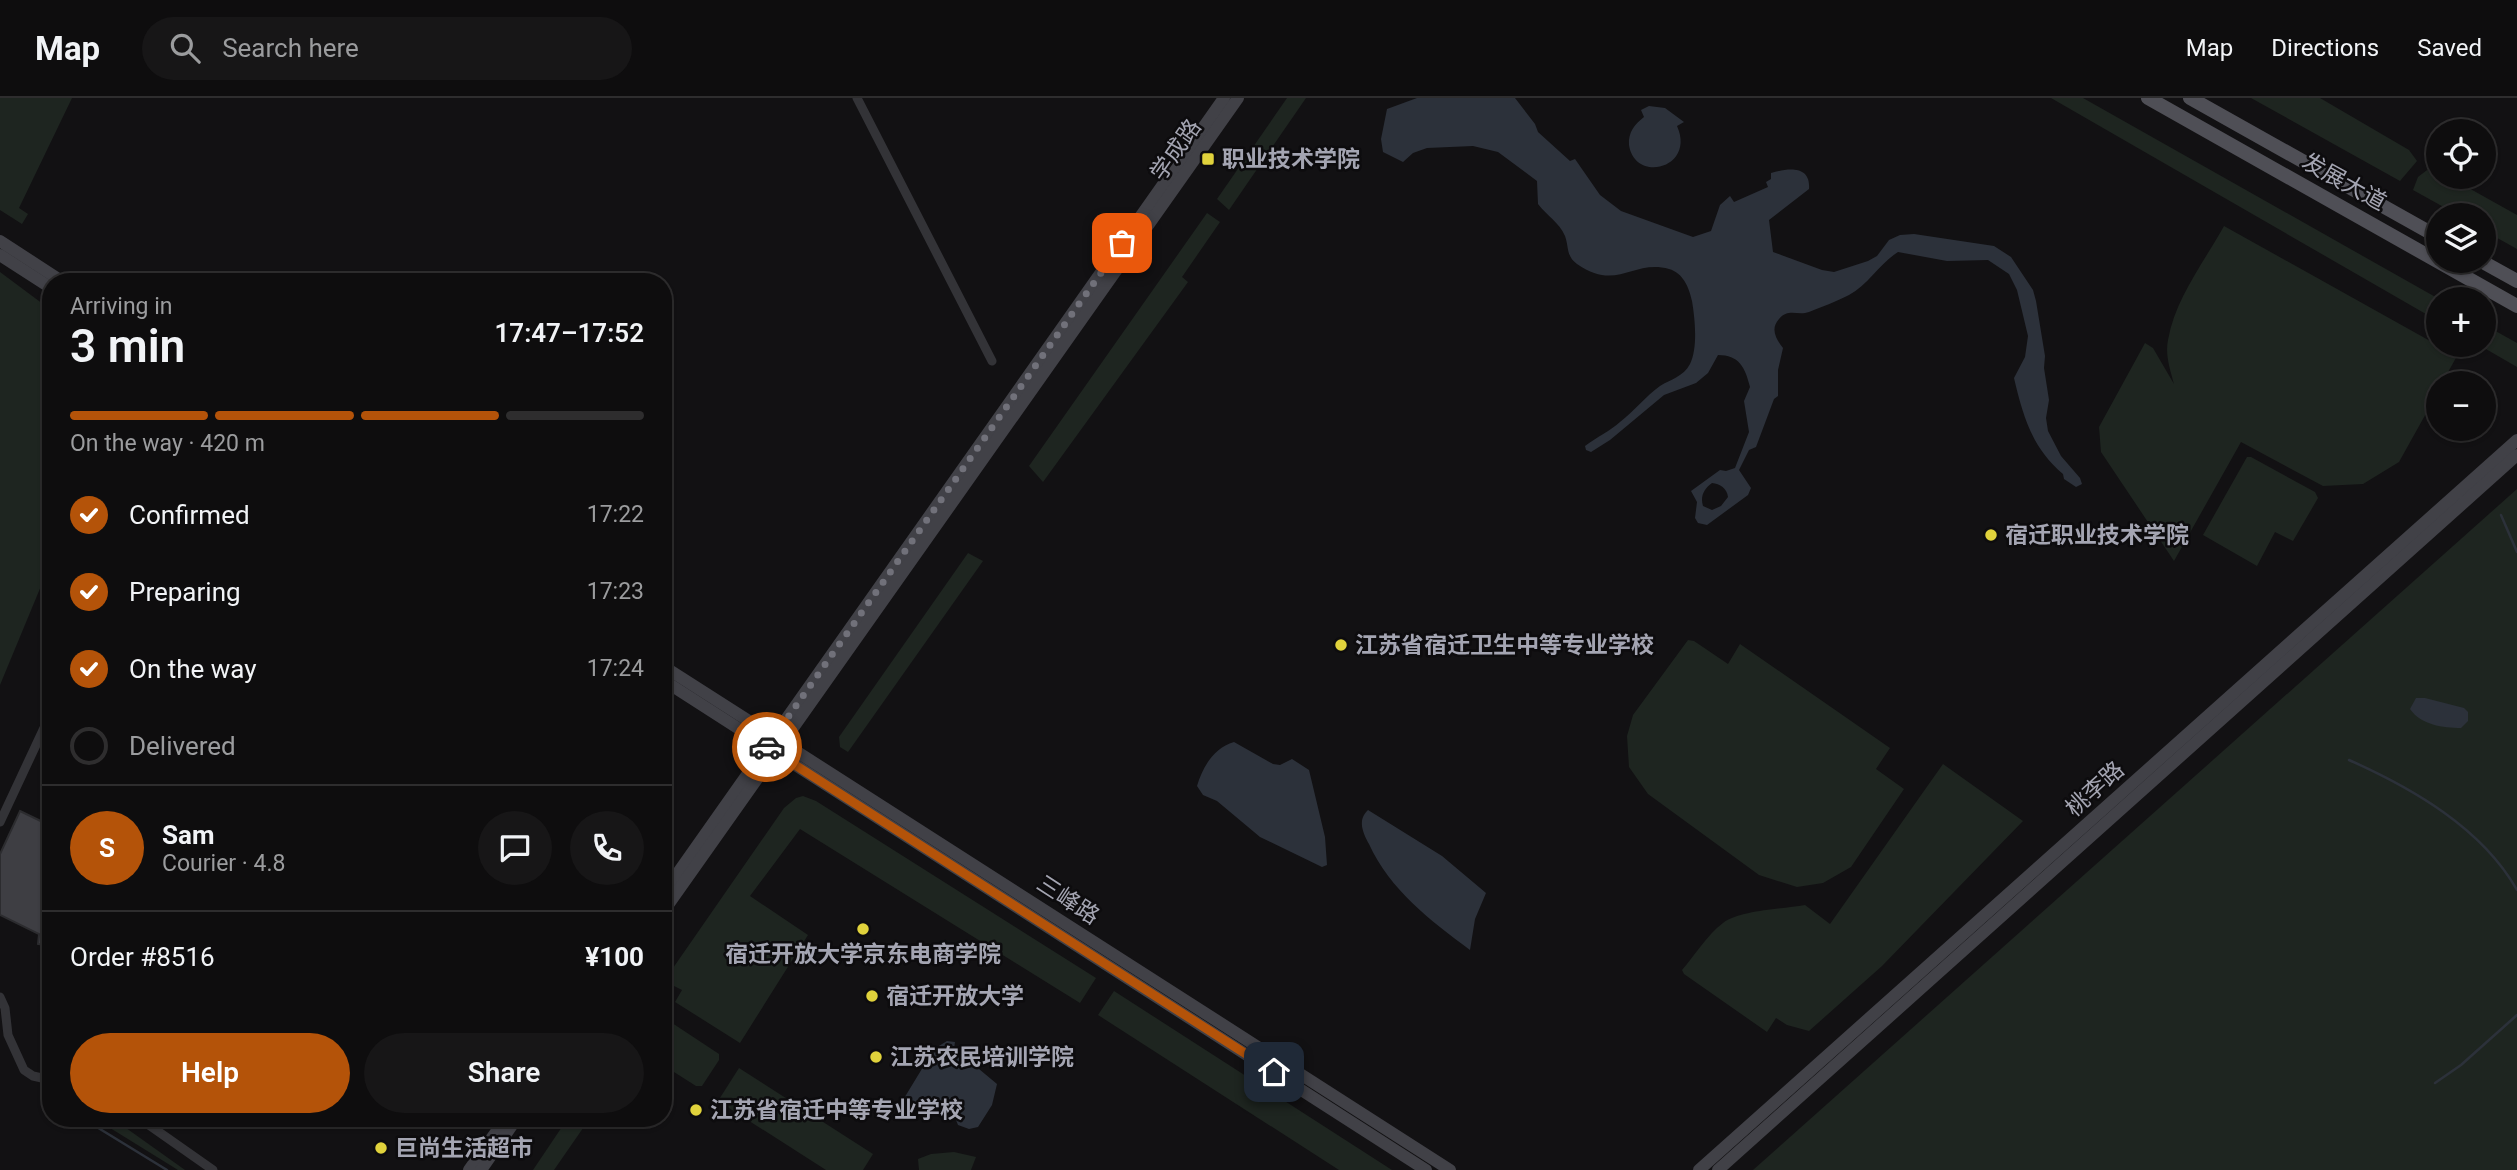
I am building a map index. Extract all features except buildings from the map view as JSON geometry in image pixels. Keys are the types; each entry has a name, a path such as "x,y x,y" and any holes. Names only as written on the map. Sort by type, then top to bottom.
{"main road":[{"name":"学成路","path":"672,899 775,745 1224,98"},
{"name":"学成路","path":"672,882 775,745 1238,98"},
{"name":"发展大道","path":"2148,98 2517,306"},
{"name":"发展大道","path":"2189,98 2426,230"},
{"path":"0,242 49,273"},
{"path":"0,255 42,282"},
{"path":"2496,269 2517,281"},
{"name":"桃李路","path":"1699,1170 2517,440"},
{"name":"桃李路","path":"1718,1170 2517,455"},
{"name":"三峰路","path":"672,672 775,745 1426,1170"},
{"name":"三峰路","path":"672,685 775,745 1450,1170"},
{"path":"469,1170 500,1127"},
{"path":"481,1170 511,1127"}],"street":[{"path":"858,98 992,361"},
{"path":"0,822 42,732"},
{"path":"0,998 5,1008 8,1035 24,1070 42,1078"},
{"path":"152,1127 213,1170"}],"shaded area":[{"path":"0,98 72,98 19,208 28,214 22,224 0,210"},
{"path":"1287,98 1306,98 1229,210 1217,199"},
{"path":"1417,98 1515,98 1538,132 1570,161 1575,159 1600,195 1621,211 1693,237 1711,231 1720,205 1730,196 1734,202 1768,187 1766,182 1771,179 1771,173 1797,170 1806,176 1809,189 1769,220 1773,252 1822,270 1834,272 1868,261 1877,256 1889,240 1900,235 1914,234 1994,246 2011,257 2033,290 2045,356 2049,400 2046,418 2048,431 2061,456 2082,484 2076,487 2064,479 2063,474 2036,442 2025,418 2014,378 2025,357 2028,336 2017,290 2009,274 1988,260 1947,261 1898,252 1849,295 1809,312 1786,314 1776,323 1776,338 1783,348 1778,370 1778,396 1774,399 1756,447 1749,450 1739,470 1751,488 1748,495 1707,525 1698,523 1695,518 1697,502 1691,491 1720,470 1735,468 1749,432 1744,401 1750,387 1743,368 1736,360 1718,355 1708,373 1696,383 1664,395 1610,440 1591,452 1586,450 1585,446 1616,425 1655,390 1680,375 1690,364 1695,342 1694,316 1689,291 1682,277 1669,269 1656,267 1614,275 1591,272 1573,261 1562,231 1538,204 1537,181 1498,152 1473,146 1427,148 1413,153 1403,162 1383,152 1381,139 1387,109","holes":["1712,483 1725,489 1728,497 1721,506 1712,510 1703,506 1702,499 1703,493"]},
{"path":"2051,98 2083,98 2426,292 2426,314"},
{"path":"2251,98 2320,98 2409,150 2417,161 2400,181"},
{"path":"1649,106 1665,108 1684,122 1677,126 1681,140 1678,152 1672,161 1662,166 1642,164 1634,157 1629,145 1633,129 1644,117 1641,110"},
{"path":"2426,171 2426,189 2470,189 2496,203 2436,203 2413,190 2418,177"},
{"path":"2496,203 2517,215 2517,249 2496,237"},
{"path":"1207,213 1220,222 1182,277 1188,282 1043,482 1029,466"},
{"path":"2224,226 2426,339 2426,357 2456,357 2449,371 2426,371 2426,414 2399,462 2363,484 2323,486 2241,442 2174,561 2101,452 2099,427 2145,343 2153,348 2174,384 2168,362 2168,340 2177,310"},
{"path":"0,272 42,303 42,584 0,685"},
{"path":"2496,331 2517,343 2517,367 2496,355"},
{"path":"2247,457 2315,492 2318,498 2293,541 2275,532 2257,566 2203,535"},
{"path":"2517,489 2517,1170 1753,1170"},
{"path":"968,553 983,561 848,752 840,747 839,737"},
{"path":"1688,640 1694,641 1728,664 1740,644 1890,748 1876,769 1904,789 1851,867 1823,883 1797,887 1759,875 1648,794 1629,767 1627,736 1633,715"},
{"path":"2416,698 2464,708 2468,712 2468,721 2461,728 2426,722 2410,709"},
{"path":"1234,742 1273,764 1280,765 1292,759 1309,770 1325,837 1327,865 1322,867 1260,837 1217,801 1203,795 1197,786 1206,765 1215,753"},
{"path":"1943,764 2023,821 1882,966 1809,1031 1787,1025 1776,1018 1767,1032 1684,974 1682,970 1712,933 1723,923 1740,915 1805,905 1830,924"},
{"path":"803,796 816,801 1096,978 1080,1003 800,829 750,896 808,935 740,1043 675,1002 682,990 672,985 672,969 784,808"},
{"path":"1368,810 1442,856 1486,893 1475,919 1470,950 1412,903 1388,876 1363,831 1362,822"},
{"path":"1114,991 1392,1170 1339,1170 1098,1015"},
{"path":"672,1023 719,1054 719,1060 702,1086 696,1086 672,1071"},
{"path":"947,1041 955,1042 954,1049 960,1052 963,1050 967,1059 997,1084 992,1105 978,1127 969,1129 958,1125 950,1105 943,1102 933,1101 912,1109 905,1106 903,1100 934,1049"},
{"path":"739,1068 873,1154 863,1170 826,1170 718,1101"},
{"path":"109,1127 125,1127 185,1170 178,1170"},
{"path":"562,1127 584,1127 554,1170 533,1170"},
{"path":"954,1152 976,1157 971,1170 919,1170 918,1159 931,1154"}],"waterway":[{"path":"2501,515 2517,552"},
{"path":"2349,760 2397,783 2444,812 2485,847 2517,890"},
{"path":"2435,1083 2461,1065 2517,1015"},
{"path":"97,1127 167,1170"}],"way so far":[{"path":"767,747 1122,243"}],"place":[{"name":"职业技术学院","path":"1208,159"},
{"name":"宿迁职业技术学院","path":"1991,535"},
{"name":"江苏省宿迁卫生中等专业学校","path":"1341,645"},
{"name":"宿迁开放大学京东电商学院","path":"863,929"},
{"name":"宿迁开放大学","path":"872,996"},
{"name":"江苏农民培训学院","path":"876,1057"},
{"name":"江苏省宿迁中等专业学校","path":"696,1110"},
{"name":"巨尚生活超市","path":"381,1148"}],"route":[{"path":"767,747 1274,1072"}]}
